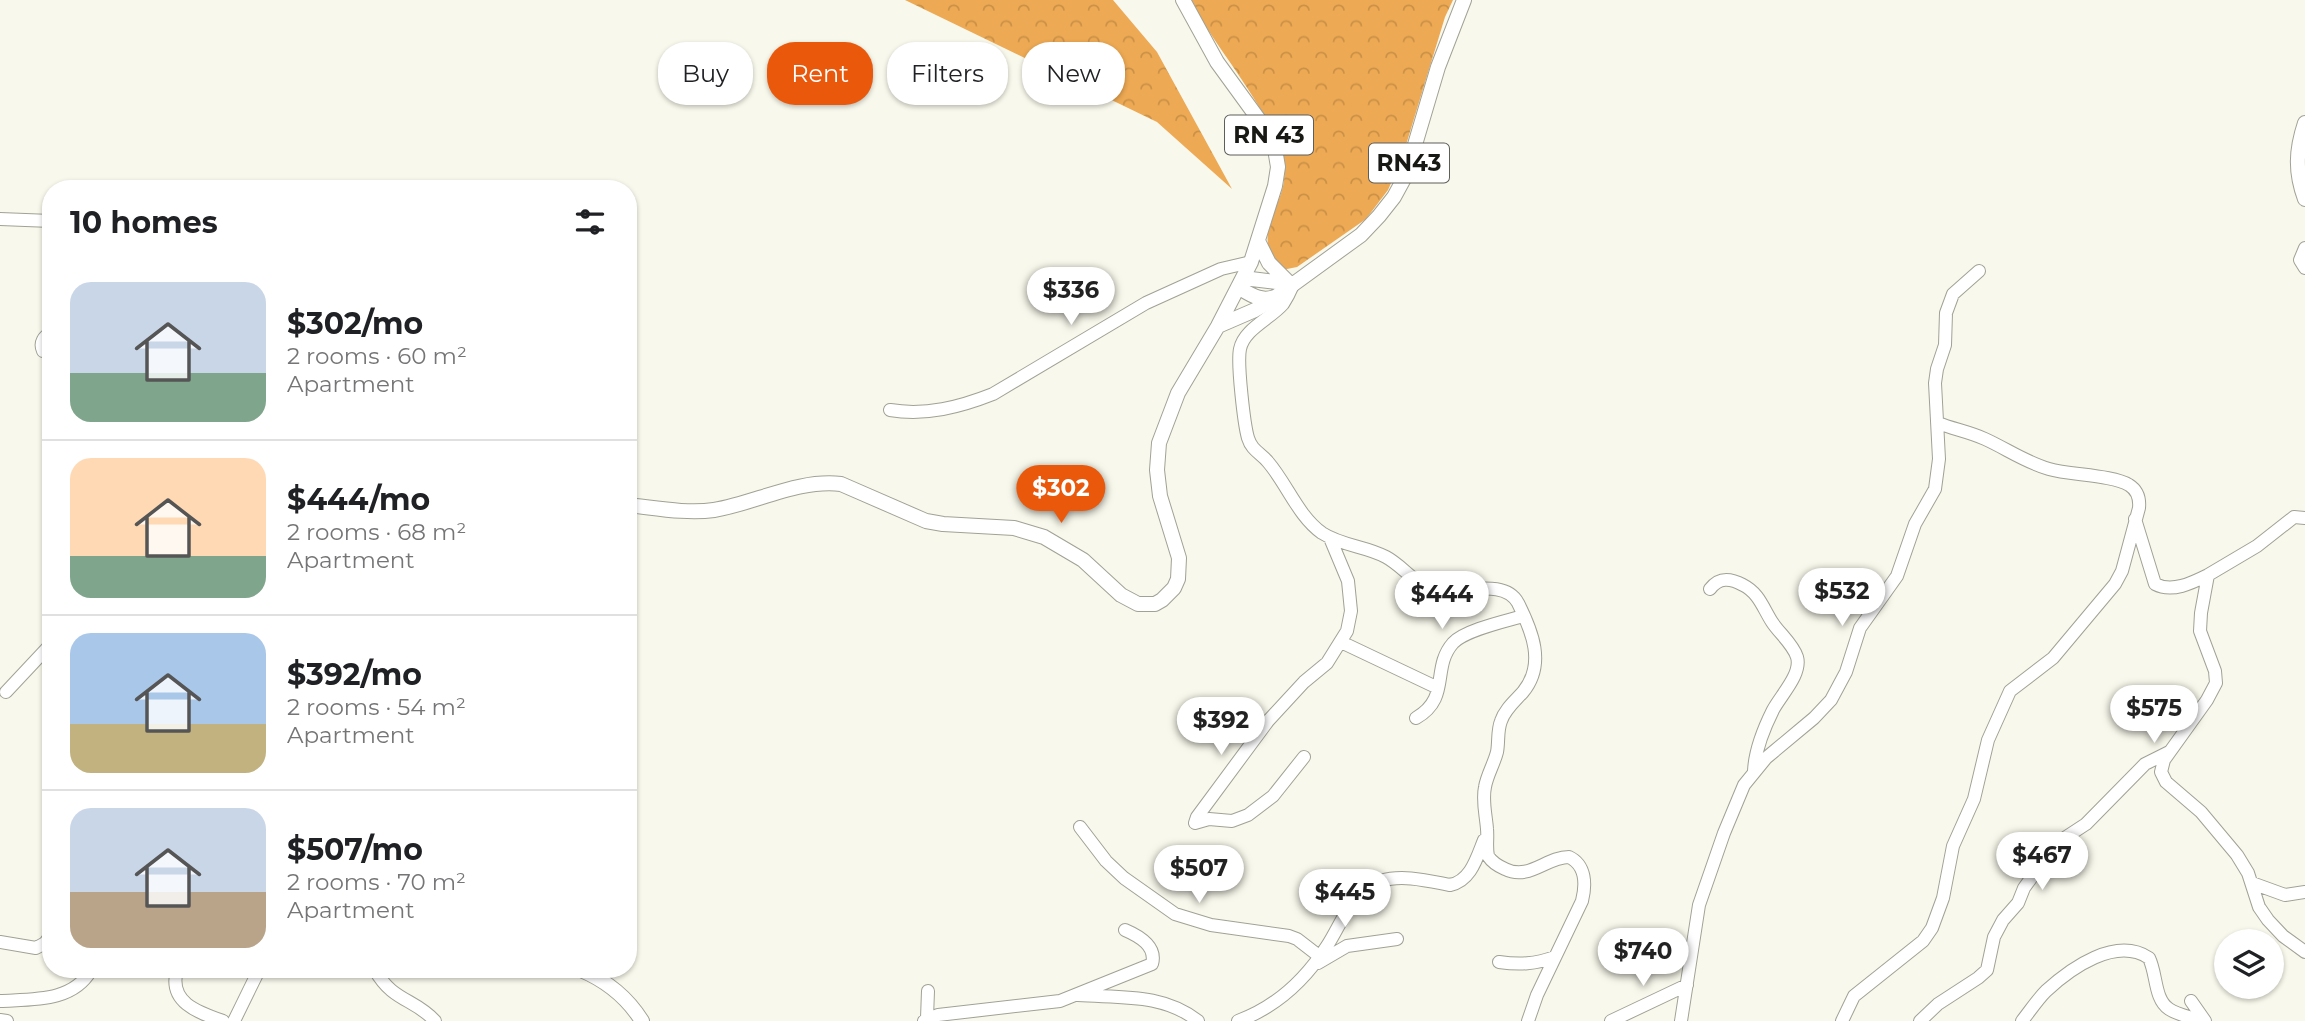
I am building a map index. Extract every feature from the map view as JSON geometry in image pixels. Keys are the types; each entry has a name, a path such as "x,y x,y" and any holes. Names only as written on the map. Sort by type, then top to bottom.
{"main road":[{"name":"RN 43","path":"1183,0 1217,62 1265,128 1275,149 1278,167 1275,186 1251,262 1240,283"},
{"name":"RN43","path":"1291,284 1361,235 1394,197 1406,175 1438,67 1464,0"},
{"path":"2305,123 2297,165 2305,199"},
{"path":"1258,241 1269,263 1291,284"},
{"path":"1240,283 1291,284"},
{"path":"1240,283 1260,299 1277,296"},
{"path":"637,506 702,511 748,502 803,486 841,484 926,521 1014,528 1044,537 1083,560 1121,595 1138,604 1155,604 1174,588 1179,570 1175,542 1160,496 1157,470 1159,443 1178,393 1240,283"},
{"path":"1218,326 1255,310 1291,284"},
{"path":"602,978 629,1002 642,1021"}],"street":[{"path":"0,219 42,221"},
{"path":"2305,248 2300,260 2305,268"},
{"path":"890,410 928,413 984,397 1032,372 1137,308 1221,269 1251,262"},
{"path":"1681,1021 1699,905 1744,785 1766,758 1814,718 1831,700 1842,681 1860,628 1897,576 1915,524 1935,489 1938,423 1935,383 1945,345 1948,302 1953,293 1979,271"},
{"path":"1291,284 1284,302 1246,336 1242,343 1239,358 1247,431 1254,450 1269,462 1278,479 1315,527 1330,538 1385,557 1415,580 1433,589 1507,591 1516,599 1535,648 1536,669 1528,686 1506,711 1501,721 1496,755 1484,793 1487,851 1491,860 1516,874 1528,872 1563,857 1574,860 1579,864 1585,880 1582,901 1528,1021"},
{"path":"1842,1021 1848,1005 1859,990 1923,940 1932,928 1943,898 1950,855 1974,799 1988,740 2006,697 2053,658 2115,584 2122,571 2140,502 2130,485 2046,468 2026,461 1983,438 1938,423"},
{"path":"2135,519 2155,584 2160,587 2173,587 2208,575 2249,552 2294,517 2305,518"},
{"path":"1304,757 1273,796 1248,815 1231,821 1209,819 1195,823 1195,819 1268,721 1304,682 1320,670 1341,642 1350,621 1349,594 1345,572 1330,538"},
{"path":"2208,575 2200,631 2215,671 2216,683 2161,767 2166,782 2201,812 2243,863 2259,907 2268,920 2283,936 2305,952"},
{"path":"1710,589 1716,581 1725,579 1752,589 1780,635 1797,655 1798,665 1793,677 1762,736 1754,771"},
{"path":"1416,718 1430,709 1441,670 1455,642 1523,616"},
{"path":"1341,642 1438,688"},
{"path":"6,692 42,654"},
{"path":"1920,1021 1938,1004 1987,970 1994,937 2003,920 2018,904 2024,888 2052,849 2086,824 2146,764 2169,752"},
{"path":"1080,827 1106,861 1124,878 1175,914 1219,926 1289,936 1319,956"},
{"path":"1238,1021 1275,1003 1310,968 1353,901 1364,889 1380,881 1398,878 1450,885 1458,883 1470,870 1488,834"},
{"path":"2252,883 2285,895 2305,892"},
{"path":"928,991 926,1020 938,1015 1060,1002 1153,963 1151,951 1145,942 1125,930"},
{"path":"1310,968 1347,946 1397,939"},
{"path":"0,942 36,948 42,945"},
{"path":"2022,1021 2046,991 2068,975 2098,956 2120,951 2136,952 2149,958 2159,995 2165,1005 2176,1012 2203,1021"},
{"path":"1499,962 1523,965 1555,957"},
{"path":"0,1001 43,999 61,994 84,982 86,978"},
{"path":"175,978 174,984 178,995 197,1009 223,1021"},
{"path":"234,1021 255,978"},
{"path":"380,978 387,988 405,1002 427,1012 435,1021"},
{"path":"1611,1021 1687,985"},
{"path":"1077,995 1158,1001 1181,1009 1198,1021"},
{"path":"2190,1001 2203,1021"},
{"path":"0,1020 7,1021"}],"green space":[{"path":"905,0 1113,0 1157,52 1232,189 1157,122 1122,105 1125,105 1125,42 1022,42 1022,57 1008,50 1008,42 992,42"},
{"path":"1190,0 1453,0 1445,17 1402,158 1388,190 1366,219 1297,267 1280,269 1268,245 1270,223 1284,181 1279,148 1258,105"}]}
